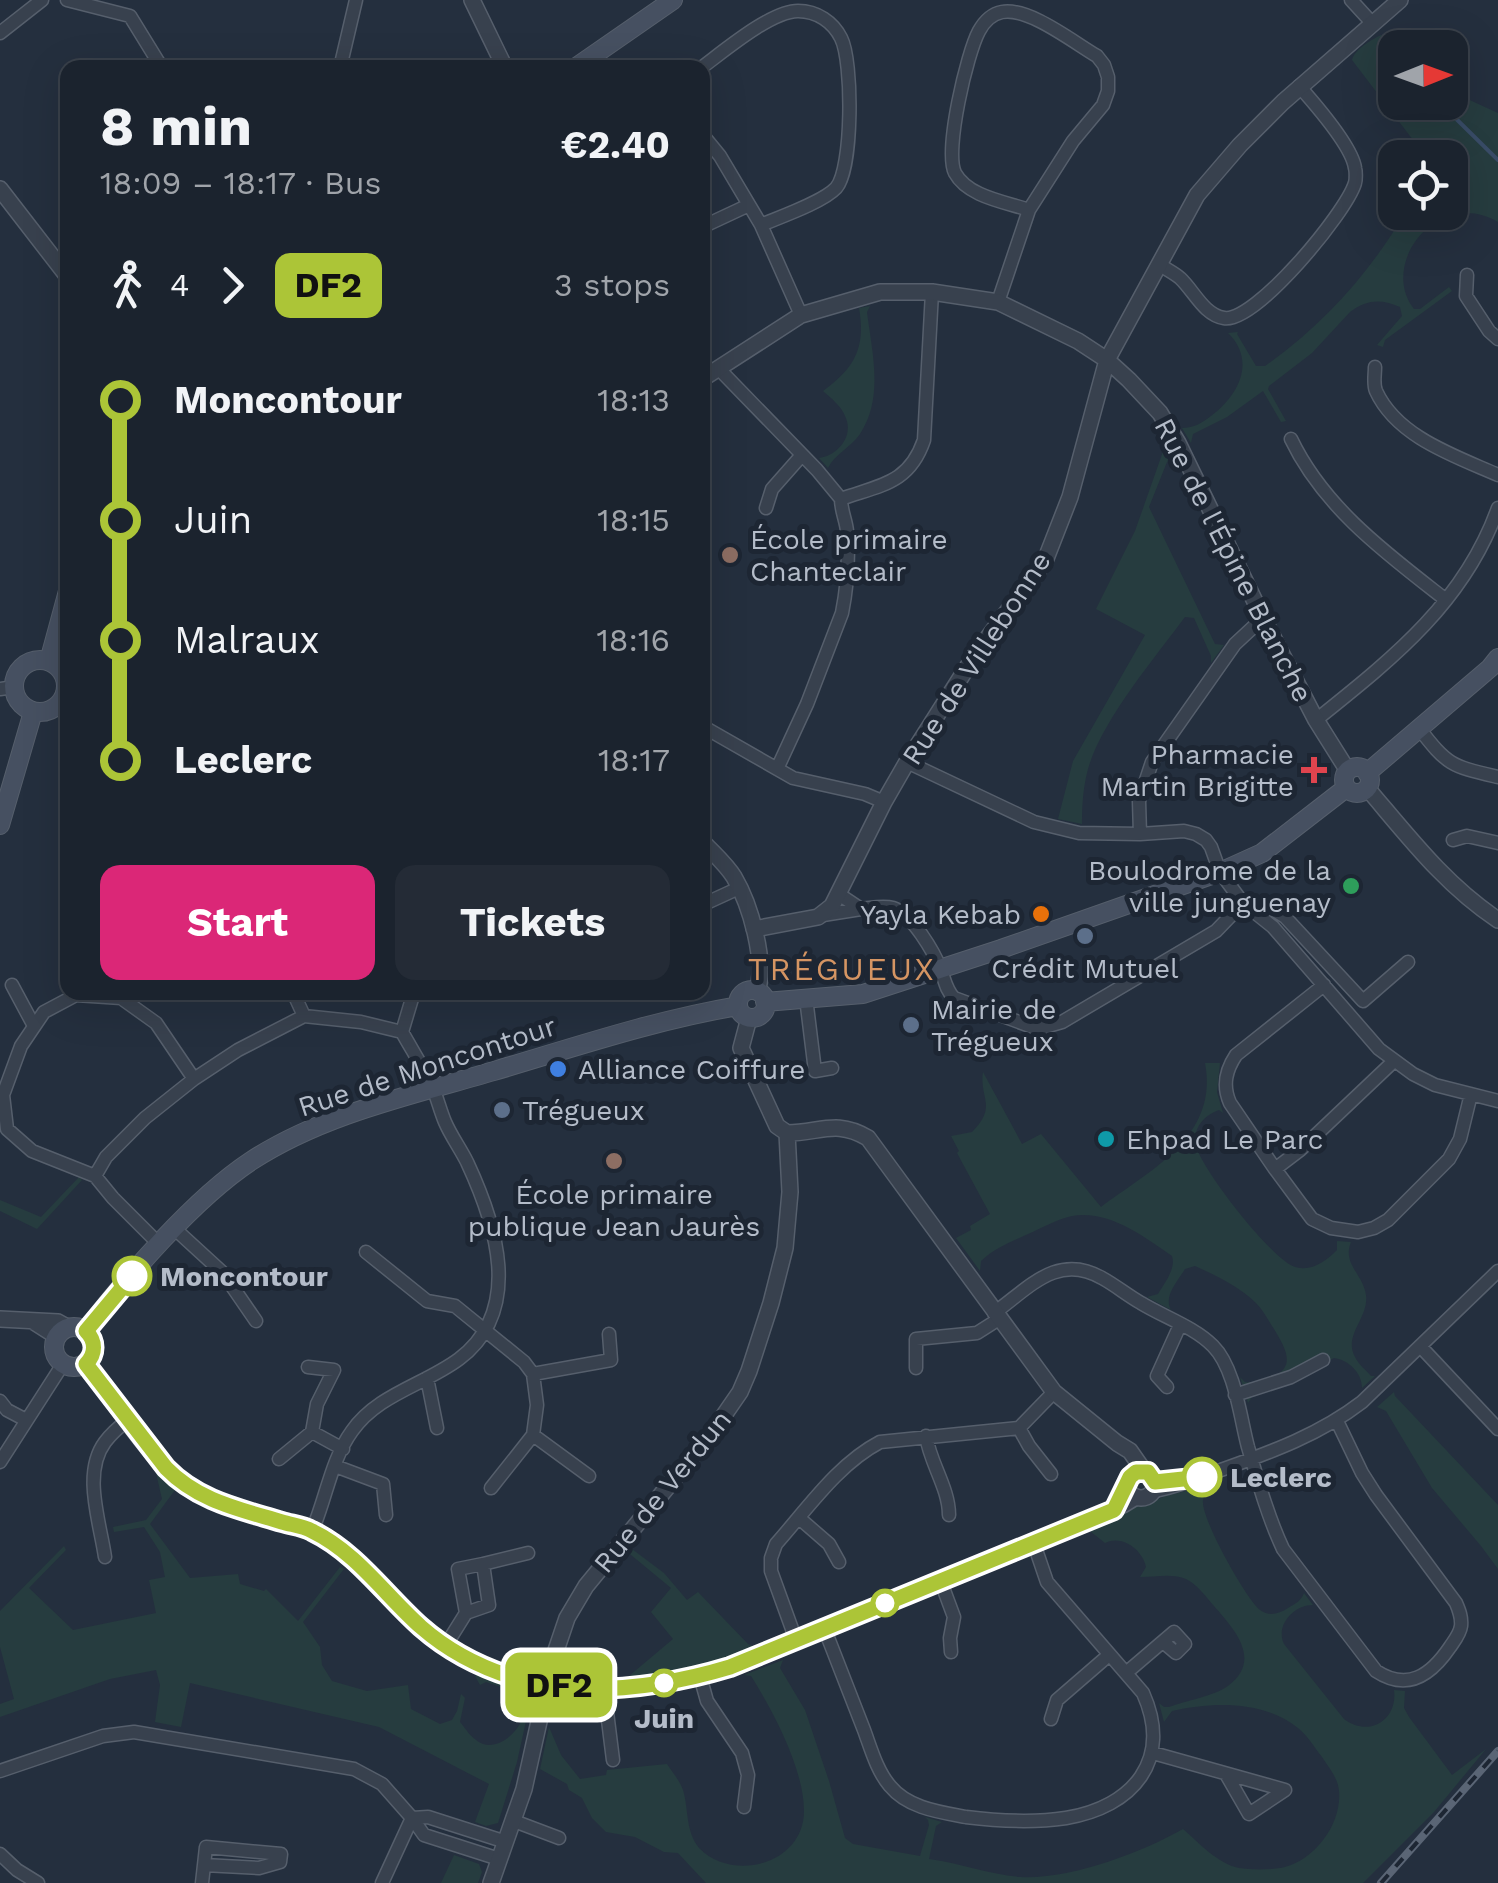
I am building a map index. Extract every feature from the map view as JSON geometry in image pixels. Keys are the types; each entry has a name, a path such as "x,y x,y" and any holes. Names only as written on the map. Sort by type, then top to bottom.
{"main road":[{"path":"587,60 673,0"},
{"path":"48,661 60,619"},
{"path":"743,1012 760,1015 765,1008 761,997 863,994 1220,872 1262,853 1360,768 1367,780 1418,728 1498,658"},
{"path":"60,669 40,660 24,665 7,688 33,712 56,708 60,703"},
{"path":"0,825 33,712"},
{"name":"Rue de Moncontour","path":"86,1331 202,1201 250,1162 312,1128 405,1096 646,1026 743,1012"},
{"path":"74,1326 86,1331 94,1347 90,1359 74,1367 63,1364 54,1348 62,1332 74,1326"}],"street":[{"path":"0,32 42,0"},
{"path":"67,0 130,16 157,60"},
{"path":"342,60 356,0"},
{"path":"472,0 501,60"},
{"path":"1351,0 1369,27"},
{"name":"Rue de Villebonne","path":"823,915 840,895 907,762 975,655 1045,561 1070,497 1107,360 1197,196 1240,145 1299,86 1400,0"},
{"path":"710,61 780,14 796,11 810,12 832,25 842,40 849,91 845,172 828,195 761,226"},
{"path":"998,302 1029,210 1073,140 1103,104 1108,91 1108,77 1097,56 1027,15 1004,11 988,18 978,32 968,61 956,115 952,164 964,184 976,192 1029,210"},
{"path":"1160,265 1179,276 1211,314 1227,319 1241,315 1312,250 1356,182 1355,164 1348,149 1299,86"},
{"path":"710,144 750,205 802,315"},
{"path":"0,189 60,267"},
{"path":"710,223 750,205"},
{"path":"1467,275 1466,296 1498,339"},
{"name":"Rue de l'Épine Blanche","path":"710,374 802,315 880,292 932,292 998,302 1049,325 1107,360 1150,402 1169,428 1347,780"},
{"path":"841,500 901,477 919,456 924,440 932,292"},
{"path":"710,379 718,368 841,500 846,530 842,613 778,769"},
{"path":"1375,368 1374,388 1392,414 1425,443 1498,475"},
{"path":"1291,439 1300,459 1341,511 1372,542 1446,600"},
{"path":"766,508 772,488 802,455"},
{"path":"1316,720 1428,623 1466,575 1487,539 1498,508"},
{"path":"1140,834 1139,801 1152,762 1236,644 1263,618"},
{"path":"1418,728 1443,758 1456,767 1498,777"},
{"path":"710,731 793,778 884,802"},
{"path":"907,762 1034,822 1079,833 1196,834 1212,847 1220,872 1243,904 1273,927 1379,1048 1435,1085 1498,1100"},
{"path":"1367,780 1442,875 1472,903 1498,920"},
{"path":"1453,840 1467,836 1498,843"},
{"path":"710,850 732,874 746,901 762,979 761,997"},
{"path":"710,901 739,888"},
{"path":"840,895 861,909"},
{"path":"754,929 861,909 887,906 899,910 916,927 940,967 948,993 1017,1024 1038,1029 1049,1028 1216,931 1243,904 1266,905 1285,917 1363,1001 1408,962"},
{"path":"12,985 34,1026"},
{"path":"1324,985 1236,1054 1225,1079 1230,1102 1312,1218 1346,1231 1374,1228 1388,1220 1449,1159 1460,1138 1471,1094"},
{"path":"806,998 815,1070 832,1068"},
{"path":"67,1000 44,1012 20,1046 3,1095 7,1128 32,1150 95,1176 160,1245"},
{"path":"123,1000 156,1023 194,1079"},
{"path":"297,1000 304,1016"},
{"path":"312,1531 351,1432 394,1394 458,1359 486,1330 496,1308 499,1258 483,1202 445,1122 434,1088 402,1032 412,1000"},
{"name":"Rue de Verdun","path":"491,1883 531,1763 567,1618 586,1586 711,1434 740,1392 771,1303 785,1248 790,1192 787,1133 778,1126 742,1048 743,1012"},
{"path":"95,1176 106,1157 145,1118 194,1079 238,1050 304,1016 361,1022 402,1032"},
{"path":"1274,1169 1300,1150 1394,1061"},
{"path":"787,1133 838,1126 868,1138 1054,1392 1130,1451 1142,1483"},
{"path":"175,1229 223,1273 256,1321"},
{"path":"366,1252 427,1301 455,1306 524,1362 533,1374 537,1405 534,1435 491,1488"},
{"path":"916,1368 916,1338 977,1333 1040,1278 1059,1270 1081,1269 1100,1276 1204,1338 1218,1350 1226,1365 1283,1549 1376,1671 1400,1681 1426,1674 1458,1634 1461,1616 1456,1602 1362,1474 1337,1420"},
{"path":"86,1364 177,1480 224,1506 312,1531 350,1557 422,1628 446,1645 486,1668 547,1687 644,1686 730,1667 1114,1510 1142,1483 1182,1486 1337,1420 1362,1402 1496,1278"},
{"path":"0,1318 58,1322 62,1332"},
{"path":"1167,1387 1157,1376 1180,1325"},
{"path":"533,1374 611,1360 609,1334"},
{"path":"1420,1346 1498,1429"},
{"path":"1235,1395 1291,1376 1323,1360"},
{"path":"0,1462 63,1364"},
{"path":"279,1458 312,1432 317,1404 334,1370 308,1367"},
{"path":"427,1378 436,1428"},
{"path":"796,1640 771,1571 771,1558 776,1544 861,1452 880,1442 1019,1428 1054,1392"},
{"path":"0,1401 7,1410 26,1420"},
{"path":"106,1557 94,1468 104,1443 128,1420"},
{"path":"1019,1428 1051,1474"},
{"path":"312,1432 343,1449"},
{"path":"534,1435 589,1476"},
{"path":"926,1436 928,1452 949,1503 949,1515"},
{"path":"335,1466 383,1484 386,1515"},
{"path":"799,1518 828,1544 839,1562"},
{"path":"825,1630 878,1765 890,1786 910,1803 942,1813 998,1822 1066,1818 1109,1806 1144,1774 1153,1753 1151,1711 1143,1693 1047,1582 1034,1544"},
{"path":"466,1613 458,1569 528,1553"},
{"path":"446,1645 466,1613 490,1605 483,1564"},
{"path":"941,1582 954,1617 951,1652"},
{"path":"1126,1673 1163,1642"},
{"path":"1051,1719 1057,1700 1109,1655"},
{"path":"700,1676 707,1701 742,1753 748,1775 744,1807"},
{"path":"604,1688 613,1760"},
{"path":"0,1771 104,1736 134,1732 354,1769 382,1784 424,1835 499,1860"},
{"path":"1153,1753 1226,1774"},
{"path":"412,1818 428,1816 506,1842"},
{"path":"382,1883 412,1818"},
{"path":"514,1821 559,1838"},
{"path":"202,1883 204,1865 206,1847 282,1854 280,1862 259,1868 204,1865"},
{"path":"0,1854 38,1883"}],"green space":[{"path":"1378,37 1378,94 1352,60"},
{"path":"1468,99 1498,113 1498,222 1468,214 1468,140 1413,140 1398,120 1468,120"},
{"path":"1394,230 1426,230 1409,252 1404,271 1405,291 1414,309 1420,309 1449,287 1452,291 1385,340 1383,347 1377,345 1402,316 1400,307 1375,302 1362,305 1350,312 1312,353 1269,386 1286,421 1281,422 1263,391 1227,417 1193,434 1191,443 1182,428 1201,423 1221,408 1240,378 1241,355 1228,333 1238,332 1256,366 1265,366 1343,297"},
{"path":"870,306 867,312 874,374 872,405 860,434 828,468 819,458 842,444 848,431 841,409 823,391 856,356 861,334 859,308"},
{"path":"1166,443 1174,459 1167,462 1149,507 1215,644 1224,645 1211,663 1194,618 1185,617 1130,690 1095,750 1085,783 1082,824 1058,819 1073,761 1145,635 1096,609 1135,531"},
{"path":"1205,1063 1220,1063 1217,1092 1223,1113 1219,1110 1204,1119 1196,1134 1196,1146 1240,1213 1271,1249 1295,1267 1318,1264 1337,1250 1337,1241 1351,1242 1349,1257 1366,1295 1352,1349 1360,1365 1375,1376 1362,1388 1354,1368 1334,1358 1254,1394 1248,1403 1240,1377 1245,1382 1259,1381 1277,1374 1287,1358 1261,1309 1235,1287 1195,1266 1185,1269 1172,1289 1171,1310 1147,1297 1158,1294 1164,1285 1171,1271 1172,1256 1112,1221 1086,1215 1061,1219 992,1252 981,1261 980,1271 956,1238 990,1214 951,1136 972,1132 984,1115 983,1072 1022,1144 1041,1134 1101,1207 1160,1164 1191,1131 1202,1111 1207,1089"},
{"path":"79,1177 82,1180 37,1229 0,1211 0,1200 41,1217"},
{"path":"1394,1392 1498,1505 1498,1569 1432,1488 1386,1411 1377,1407"},
{"path":"156,1473 175,1490 150,1524 190,1578 238,1574 240,1584 266,1589 298,1621 340,1567 344,1569 303,1622 320,1647 322,1665 332,1681 367,1691 408,1685 411,1709 440,1724 452,1720 461,1694 465,1698 460,1722 486,1745 496,1744 515,1731 524,1710 523,1701 510,1690 486,1682 480,1685 475,1676 484,1673 520,1686 527,1706 526,1721 498,1823 486,1826 475,1822 489,1784 379,1727 190,1683 181,1727 155,1722 160,1685 156,1670 110,1679 0,1717 0,1704 14,1699 0,1647 0,1611 64,1546 66,1550 29,1588 73,1630 156,1613 149,1580 165,1577 160,1552 144,1527 114,1532 113,1527 146,1520 162,1499"},
{"path":"1210,1484 1203,1500 1209,1523 1253,1603 1263,1612 1274,1614 1296,1603 1304,1593 1313,1605 1299,1608 1288,1617 1282,1637 1344,1719 1363,1727 1380,1723 1391,1710 1394,1690 1405,1691 1404,1708 1409,1717 1452,1775 1486,1749 1434,1812 1363,1883 706,1883 678,1853 664,1852 635,1837 606,1832 592,1818 582,1798 540,1769 549,1727 561,1755 580,1779 606,1775 607,1770 667,1764 683,1790 689,1827 699,1848 713,1859 747,1866 780,1855 801,1829 803,1795 777,1723 751,1676 744,1675 783,1660 780,1668 805,1710 845,1838 853,1844 920,1856 929,1825 925,1817 942,1822 936,1826 929,1859 1009,1876 1039,1877 1082,1869 1126,1856 1183,1829 1231,1866 1268,1869 1296,1863 1325,1838 1336,1815 1339,1791 1333,1773 1302,1731 1269,1712 1237,1706 1204,1706 1172,1711 1164,1722 1159,1703 1169,1707 1228,1686 1243,1666 1242,1645 1194,1584 1175,1576 1140,1577 1146,1567 1136,1550 1125,1542 1105,1543 1090,1531 1137,1506"},
{"path":"628,1546 664,1573 687,1600 698,1592 755,1647 694,1669 629,1679 673,1639 651,1612 671,1588 625,1550"},
{"path":"454,1855 479,1864 482,1872 478,1883 441,1883"}],"waterway":[{"path":"1457,120 1498,160"}],"railway":[{"path":"1381,1883 1498,1751"}],"bus line":[{"name":"DF2","path":"132,1276 86,1331 94,1347 86,1364 177,1480 224,1506 312,1531 350,1557 422,1628 463,1657 537,1684 547,1676 554,1678 559,1688 644,1686 730,1667 1114,1510 1136,1472 1148,1472 1155,1482 1202,1477"}],"place":[{"name":"École primaire Chanteclair","path":"730,555"},
{"name":"Pharmacie Martin Brigitte","path":"1314,770"},
{"name":"Boulodrome de la ville junguenay","path":"1351,886"},
{"name":"Yayla Kebab","path":"1041,914"},
{"name":"Crédit Mutuel","path":"1085,936"},
{"name":"Mairie de Trégueux","path":"911,1025"},
{"name":"Alliance Coiffure","path":"558,1069"},
{"name":"Trégueux","path":"502,1110"},
{"name":"Ehpad Le Parc","path":"1106,1139"},
{"name":"École primaire publique Jean Jaurès","path":"614,1161"},
{"name":"Moncontour","path":"132,1276"},
{"name":"Leclerc","path":"1202,1477"},
{"name":"Juin","path":"664,1683"}],"district":[{"name":"TRÉGUEUX","path":"842,969"}]}
